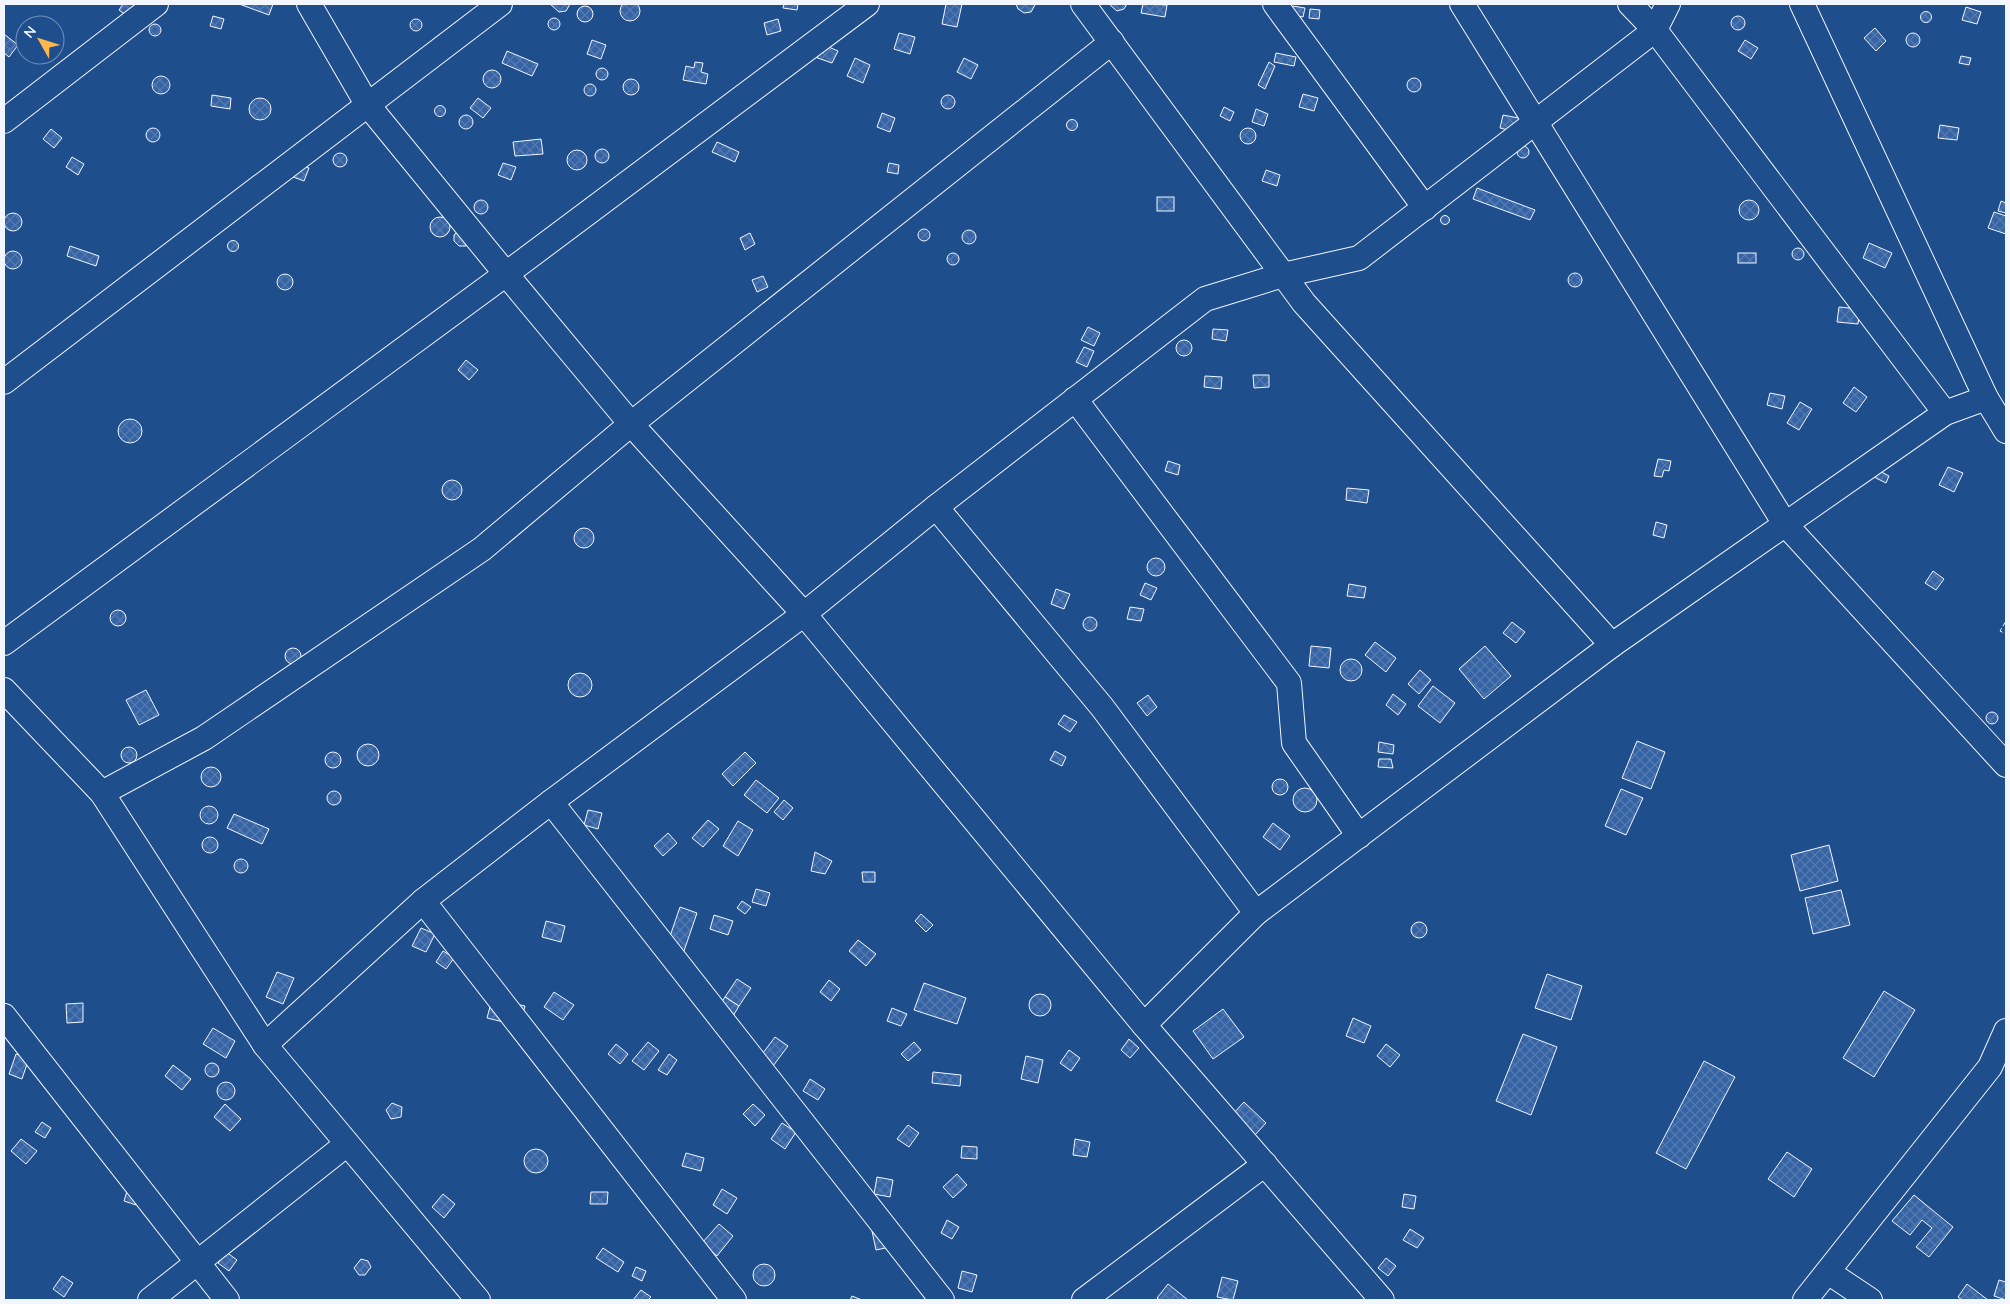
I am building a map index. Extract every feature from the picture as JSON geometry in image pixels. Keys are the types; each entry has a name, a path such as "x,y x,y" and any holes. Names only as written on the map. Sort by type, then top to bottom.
{"street":[{"path":"4,121 156,4"},
{"path":"309,4 367,104 506,274 631,424 804,614 1144,1024 1382,1300"},
{"path":"4,382 500,4"},
{"path":"4,643 506,274 867,4"},
{"path":"1083,4 1304,303 1612,646"},
{"path":"1275,4 1425,208"},
{"path":"1462,4 1785,524 2006,765"},
{"path":"1630,4 1655,30 1945,413"},
{"path":"265,1045 423,901 551,802 804,614 936,507 1204,299 1283,275 1359,258 1655,30 1668,4"},
{"path":"1802,4 1986,398 2006,431"},
{"path":"102,794 204,738 482,549 631,424 1112,42"},
{"path":"1144,1024 1256,913 1612,646 1945,413 1986,398"},
{"path":"1075,399 1289,683 1294,743 1359,836"},
{"path":"936,507 1102,707 1256,913"},
{"path":"4,690 102,794 265,1045 478,1300"},
{"path":"551,802 942,1300"},
{"path":"423,901 734,1300"},
{"path":"4,1016 227,1300"},
{"path":"1805,1300 1990,1068 2006,1031"},
{"path":"150,1300 348,1144"},
{"path":"1084,1300 1265,1164"},
{"path":"1828,1272 1870,1300"}],"building":[{"path":"630,1 637,4 640,11 637,18 630,21 623,18 620,11 623,4"},
{"path":"123,4 138,4 135,22 119,10"},
{"path":"239,4 273,4 269,15"},
{"path":"550,4 570,4 566,11 559,12"},
{"path":"784,4 798,4 797,10 783,8"},
{"path":"946,4 962,4 957,27 942,24"},
{"path":"1016,4 1035,5 1031,12 1024,13 1018,9"},
{"path":"1109,4 1127,4 1124,9 1117,11"},
{"path":"1143,4 1167,5 1165,17 1141,13"},
{"path":"585,6 593,14 585,22 577,14"},
{"path":"1293,6 1305,8 1303,17 1291,15"},
{"path":"1966,7 1981,12 1977,24 1962,20"},
{"path":"1310,9 1320,10 1319,19 1309,18"},
{"path":"1924,12 1928,12 1931,17 1930,21 1924,22 1921,19 1921,15"},
{"path":"213,16 224,19 221,29 210,26"},
{"path":"1738,16 1743,18 1745,23 1743,28 1738,30 1733,28 1731,23 1733,18"},
{"path":"554,18 560,24 554,30 548,24"},
{"path":"414,19 418,19 422,25 418,31 414,31 410,27 410,23"},
{"path":"778,19 781,31 767,35 764,23"},
{"path":"153,24 157,24 161,30 157,36 153,36 149,32 149,28"},
{"path":"1875,28 1886,41 1876,51 1864,38"},
{"path":"899,33 915,37 910,54 894,49"},
{"path":"1910,33 1916,33 1920,40 1916,47 1910,47 1906,43 1906,37"},
{"path":"4,34 15,43 15,49 9,57 4,53"},
{"path":"592,40 606,45 601,59 587,54"},
{"path":"1745,40 1758,48 1751,59 1738,51"},
{"path":"817,42 838,51 832,63 812,56"},
{"path":"507,51 538,64 532,76 502,63"},
{"path":"1276,53 1296,57 1294,66 1274,62"},
{"path":"1961,56 1971,58 1969,65 1959,63"},
{"path":"855,58 870,65 863,83 847,76"},
{"path":"964,58 978,65 971,79 957,72"},
{"path":"695,62 703,63 701,72 708,74 706,84 683,80 686,66 694,68"},
{"path":"1269,62 1275,66 1265,89 1258,85"},
{"path":"602,68 608,74 602,80 596,74"},
{"path":"492,70 498,73 501,79 498,85 492,88 486,85 483,79 486,73"},
{"path":"161,76 167,79 170,85 167,91 161,94 155,91 152,85 155,79"},
{"path":"1411,78 1417,78 1421,85 1417,92 1411,92 1407,88 1407,82"},
{"path":"628,79 634,79 639,84 637,93 628,95 623,90 623,84"},
{"path":"590,84 596,90 590,96 584,90"},
{"path":"1303,94 1318,98 1314,111 1299,107"},
{"path":"212,95 231,98 230,109 211,106"},
{"path":"945,95 951,95 955,102 951,109 945,109 941,105 941,99"},
{"path":"260,98 268,101 271,109 268,117 260,120 252,117 249,109 252,101"},
{"path":"478,98 491,108 483,118 470,108"},
{"path":"438,106 442,106 445,111 444,115 438,116 435,113 435,109"},
{"path":"1224,107 1234,112 1230,121 1220,116"},
{"path":"1256,109 1268,114 1264,126 1252,122"},
{"path":"882,113 895,118 890,132 877,127"},
{"path":"463,115 469,115 473,122 469,129 463,129 459,125 459,119"},
{"path":"1503,115 1524,119 1521,133 1500,128"},
{"path":"1072,119 1078,125 1072,131 1066,125"},
{"path":"1940,125 1959,128 1957,140 1938,138"},
{"path":"153,128 158,130 160,135 158,140 153,142 148,140 146,135 148,130"},
{"path":"1248,128 1254,130 1256,136 1254,142 1248,144 1242,142 1240,136 1242,130"},
{"path":"51,129 62,138 54,148 43,139"},
{"path":"541,139 543,154 515,156 513,142"},
{"path":"717,142 739,152 735,162 712,152"},
{"path":"1523,146 1529,152 1523,158 1517,152"},
{"path":"602,149 607,151 609,156 607,161 602,163 597,161 595,156 597,151"},
{"path":"577,150 584,153 587,160 584,167 577,170 570,167 567,160 570,153"},
{"path":"340,153 345,155 347,160 345,165 340,167 335,165 333,160 335,155"},
{"path":"72,157 84,164 78,175 66,167"},
{"path":"295,162 309,168 304,181 288,175"},
{"path":"503,163 516,167 511,180 498,175"},
{"path":"889,163 899,165 898,174 887,172"},
{"path":"1266,170 1280,175 1277,186 1262,181"},
{"path":"1477,188 1535,210 1530,220 1473,199"},
{"path":"1157,197 1174,197 1174,211 1157,211"},
{"path":"478,200 484,200 488,207 484,214 478,214 474,210 474,204"},
{"path":"1749,200 1756,203 1759,210 1756,217 1749,220 1742,217 1739,210 1742,203"},
{"path":"2001,201 2006,203 2006,213 1998,211"},
{"path":"1994,212 2006,216 2006,234 1988,228"},
{"path":"13,213 19,216 22,222 19,228 13,231 7,228 4,222 7,216"},
{"path":"1445,215 1450,220 1445,225 1440,220"},
{"path":"440,217 447,220 450,227 447,234 440,237 433,234 430,227 433,220"},
{"path":"922,229 926,229 930,235 926,241 922,241 918,237 918,233"},
{"path":"459,230 468,243 466,246 459,246 454,241 454,235"},
{"path":"966,230 972,230 976,237 972,244 966,244 962,240 962,234"},
{"path":"750,233 755,244 745,250 740,238"},
{"path":"231,241 235,241 238,246 237,250 231,251 228,248 228,244"},
{"path":"1869,243 1892,253 1885,268 1863,258"},
{"path":"70,246 99,256 96,266 67,256"},
{"path":"1798,248 1804,254 1798,260 1792,254"},
{"path":"13,251 19,254 22,260 19,266 13,269 7,266 4,260 7,254"},
{"path":"951,253 955,253 959,259 955,265 951,265 947,261 947,257"},
{"path":"1738,253 1756,253 1756,263 1738,263"},
{"path":"1575,273 1580,275 1582,280 1580,285 1575,287 1570,285 1568,280 1570,275"},
{"path":"285,274 293,282 285,290 277,282"},
{"path":"763,276 768,287 757,292 752,280"},
{"path":"1839,307 1860,309 1858,324 1837,322"},
{"path":"1088,327 1100,333 1094,346 1081,340"},
{"path":"1213,329 1228,330 1226,341 1212,339"},
{"path":"1181,340 1187,340 1192,345 1190,354 1181,356 1176,351 1176,345"},
{"path":"1084,347 1094,351 1087,367 1076,362"},
{"path":"466,360 478,370 469,380 458,370"},
{"path":"1253,375 1269,375 1269,387 1254,388"},
{"path":"1205,376 1222,377 1221,389 1204,387"},
{"path":"1854,387 1867,397 1856,412 1843,403"},
{"path":"1770,393 1785,396 1782,409 1767,405"},
{"path":"1800,402 1812,409 1799,430 1787,423"},
{"path":"130,419 135,420 141,426 141,436 135,442 130,443 125,442 119,436 118,431 119,426 125,420"},
{"path":"1658,459 1671,461 1669,471 1664,470 1662,477 1654,476"},
{"path":"1168,461 1180,465 1178,475 1165,471"},
{"path":"1948,467 1963,473 1954,492 1939,485"},
{"path":"1874,468 1889,476 1886,483 1870,475"},
{"path":"452,480 459,483 462,490 459,497 452,500 445,497 442,490 445,483"},
{"path":"1347,488 1369,490 1367,503 1346,500"},
{"path":"1656,522 1667,525 1664,538 1653,535"},
{"path":"584,528 591,531 594,538 591,545 584,548 577,545 574,538 577,531"},
{"path":"1152,558 1160,558 1165,563 1163,574 1152,576 1147,571 1147,563"},
{"path":"1933,571 1944,579 1936,590 1925,583"},
{"path":"1145,583 1157,588 1151,600 1140,595"},
{"path":"1349,584 1366,587 1364,598 1347,596"},
{"path":"1056,589 1070,594 1064,609 1051,604"},
{"path":"1130,607 1144,609 1141,621 1127,619"},
{"path":"115,610 121,610 126,615 124,624 115,626 110,621 110,615"},
{"path":"1087,617 1093,617 1097,624 1093,631 1087,631 1083,627 1083,621"},
{"path":"1512,622 1525,632 1516,643 1503,633"},
{"path":"1375,642 1396,658 1386,672 1365,655"},
{"path":"1311,646 1331,648 1329,668 1309,666"},
{"path":"1485,646 1511,676 1484,699 1459,669"},
{"path":"293,648 299,650 301,656 299,662 293,664 287,662 285,656 287,650"},
{"path":"1351,659 1359,662 1362,670 1359,678 1351,681 1343,678 1340,670 1343,662"},
{"path":"1420,670 1431,680 1419,694 1408,684"},
{"path":"580,673 589,676 592,685 589,694 580,697 571,694 568,685 571,676"},
{"path":"1433,686 1455,703 1440,723 1418,706"},
{"path":"146,690 159,715 139,725 126,700"},
{"path":"1393,694 1406,704 1398,715 1386,705"},
{"path":"1148,695 1157,707 1147,716 1137,703"},
{"path":"1990,712 1994,712 1998,718 1994,724 1990,724 1986,720 1986,716"},
{"path":"1064,715 1077,722 1070,732 1058,724"},
{"path":"1637,741 1665,752 1651,789 1622,778"},
{"path":"1379,742 1394,745 1393,754 1378,752"},
{"path":"368,744 376,747 379,755 376,763 368,766 360,763 357,755 360,747"},
{"path":"129,747 135,749 137,755 135,761 129,763 123,761 121,755 123,749"},
{"path":"1055,751 1066,757 1062,766 1050,760"},
{"path":"330,752 336,752 341,757 339,766 330,768 325,763 325,757"},
{"path":"745,752 756,763 733,786 722,774"},
{"path":"1379,759 1391,759 1393,768 1378,767"},
{"path":"211,767 218,770 221,777 218,784 211,787 204,784 201,777 204,770"},
{"path":"1280,779 1288,787 1280,795 1272,787"},
{"path":"756,780 779,798 767,813 744,795"},
{"path":"1305,788 1313,792 1317,800 1313,808 1305,812 1297,808 1293,800 1297,792"},
{"path":"1621,789 1643,798 1626,835 1605,826"},
{"path":"334,791 339,793 341,798 339,803 334,805 329,803 327,798 329,793"},
{"path":"784,800 793,808 783,820 774,812"},
{"path":"209,806 215,809 218,815 215,821 209,824 203,821 200,815 203,809"},
{"path":"588,810 602,813 598,829 584,825"},
{"path":"234,814 269,829 262,844 227,828"},
{"path":"708,820 719,829 703,847 692,838"},
{"path":"738,821 753,830 738,856 723,846"},
{"path":"1273,823 1290,836 1280,850 1263,837"},
{"path":"668,833 677,843 663,856 654,846"},
{"path":"210,837 216,839 218,845 216,851 210,853 204,851 202,845 204,839"},
{"path":"1829,845 1838,881 1800,891 1791,855"},
{"path":"815,852 832,861 825,874 811,871"},
{"path":"241,859 246,861 248,866 246,871 241,873 236,871 234,866 236,861"},
{"path":"862,872 875,872 875,882 863,882"},
{"path":"756,889 770,893 766,906 752,902"},
{"path":"1841,890 1850,925 1813,934 1805,898"},
{"path":"742,901 751,907 745,914 737,908"},
{"path":"680,907 697,913 684,951 667,945"},
{"path":"921,914 933,925 926,932 915,921"},
{"path":"714,915 733,921 728,935 710,929"},
{"path":"546,921 565,926 561,942 542,937"},
{"path":"1419,922 1427,930 1419,938 1411,930"},
{"path":"421,928 435,934 426,952 412,946"},
{"path":"858,940 876,954 866,966 849,951"},
{"path":"443,951 454,958 446,969 436,962"},
{"path":"277,972 294,978 283,1004 266,997"},
{"path":"1547,974 1582,986 1571,1020 1535,1008"},
{"path":"737,979 751,988 739,1006 725,997"},
{"path":"829,980 840,989 831,1001 820,992"},
{"path":"924,983 966,998 957,1024 914,1010"},
{"path":"1884,991 1915,1010 1874,1077 1843,1058"},
{"path":"554,992 574,1005 563,1020 544,1007"},
{"path":"1040,994 1048,997 1051,1005 1048,1013 1040,1016 1032,1013 1029,1005 1032,997"},
{"path":"725,997 739,1006 727,1026 712,1016"},
{"path":"492,999 525,1006 520,1026 487,1018"},
{"path":"83,1003 83,1022 67,1023 66,1004"},
{"path":"892,1008 907,1014 901,1026 887,1021"},
{"path":"1223,1009 1244,1037 1213,1059 1193,1031"},
{"path":"1353,1018 1371,1026 1364,1043 1346,1036"},
{"path":"213,1028 235,1041 226,1058 203,1044"},
{"path":"1523,1034 1557,1047 1531,1115 1496,1101"},
{"path":"775,1037 788,1046 770,1070 757,1061"},
{"path":"1129,1039 1139,1048 1130,1058 1121,1050"},
{"path":"648,1042 659,1051 644,1070 632,1061"},
{"path":"914,1042 921,1050 908,1061 901,1054"},
{"path":"616,1044 628,1054 620,1064 608,1054"},
{"path":"1386,1044 1400,1055 1390,1067 1377,1056"},
{"path":"1069,1050 1080,1058 1071,1071 1060,1063"},
{"path":"16,1054 29,1058 22,1079 9,1074"},
{"path":"669,1054 677,1060 667,1075 658,1070"},
{"path":"1026,1056 1043,1060 1038,1083 1021,1079"},
{"path":"1704,1061 1735,1077 1686,1169 1656,1153"},
{"path":"209,1063 215,1063 219,1070 215,1077 209,1077 205,1073 205,1067"},
{"path":"173,1065 191,1079 182,1090 165,1076"},
{"path":"933,1072 961,1075 960,1086 932,1083"},
{"path":"810,1079 825,1089 818,1100 803,1091"},
{"path":"226,1082 232,1085 235,1091 232,1097 226,1100 220,1097 217,1091 220,1085"},
{"path":"1244,1102 1266,1123 1242,1149 1220,1128"},
{"path":"392,1103 402,1107 401,1117 391,1119 386,1110"},
{"path":"225,1104 241,1119 230,1131 214,1117"},
{"path":"753,1104 765,1115 755,1126 743,1114"},
{"path":"42,1122 51,1128 45,1138 35,1132"},
{"path":"782,1123 796,1132 785,1149 771,1139"},
{"path":"908,1125 919,1133 909,1147 897,1139"},
{"path":"21,1139 37,1151 26,1164 11,1151"},
{"path":"1075,1139 1090,1142 1087,1157 1073,1155"},
{"path":"962,1146 977,1147 977,1159 961,1158"},
{"path":"536,1149 541,1150 547,1156 547,1166 541,1172 536,1173 531,1172 525,1166 524,1161 525,1156 531,1150"},
{"path":"1787,1152 1812,1169 1794,1197 1768,1179"},
{"path":"686,1153 704,1158 701,1171 682,1166"},
{"path":"957,1174 967,1185 953,1198 943,1187"},
{"path":"877,1177 893,1180 890,1197 874,1194"},
{"path":"722,1189 737,1198 727,1214 713,1205"},
{"path":"127,1191 139,1195 136,1205 124,1201"},
{"path":"591,1192 608,1192 607,1204 590,1204"},
{"path":"443,1194 455,1204 444,1218 432,1207"},
{"path":"1404,1194 1416,1196 1414,1209 1402,1207"},
{"path":"1914,1195 1953,1227 1929,1257 1916,1247 1932,1228 1922,1220 1910,1235 1892,1221"},
{"path":"947,1220 959,1227 952,1239 941,1233"},
{"path":"719,1224 733,1236 717,1256 702,1243"},
{"path":"892,1227 895,1246 876,1250 872,1231"},
{"path":"1410,1229 1424,1238 1417,1248 1403,1240"},
{"path":"603,1248 624,1262 618,1272 596,1258"},
{"path":"226,1252 237,1260 229,1271 218,1263"},
{"path":"1386,1258 1396,1266 1388,1276 1378,1268"},
{"path":"361,1259 368,1261 371,1267 365,1275 359,1275 354,1268"},
{"path":"764,1264 772,1267 775,1275 772,1283 764,1286 756,1283 753,1275 756,1267"},
{"path":"636,1267 646,1271 642,1281 632,1276"},
{"path":"962,1271 977,1275 972,1292 958,1288"},
{"path":"62,1276 73,1283 64,1297 53,1289"},
{"path":"1222,1277 1238,1281 1233,1300 1217,1297"},
{"path":"1999,1280 2006,1282 2006,1300 1994,1296"},
{"path":"1168,1284 1188,1300 1160,1300 1157,1298"},
{"path":"1967,1284 1988,1300 1962,1300 1958,1297"},
{"path":"641,1290 651,1297 648,1300 633,1300"},
{"path":"852,1296 862,1300 850,1300"}],"fence":[{"path":"2006,621 2000,631 2006,634"}]}
